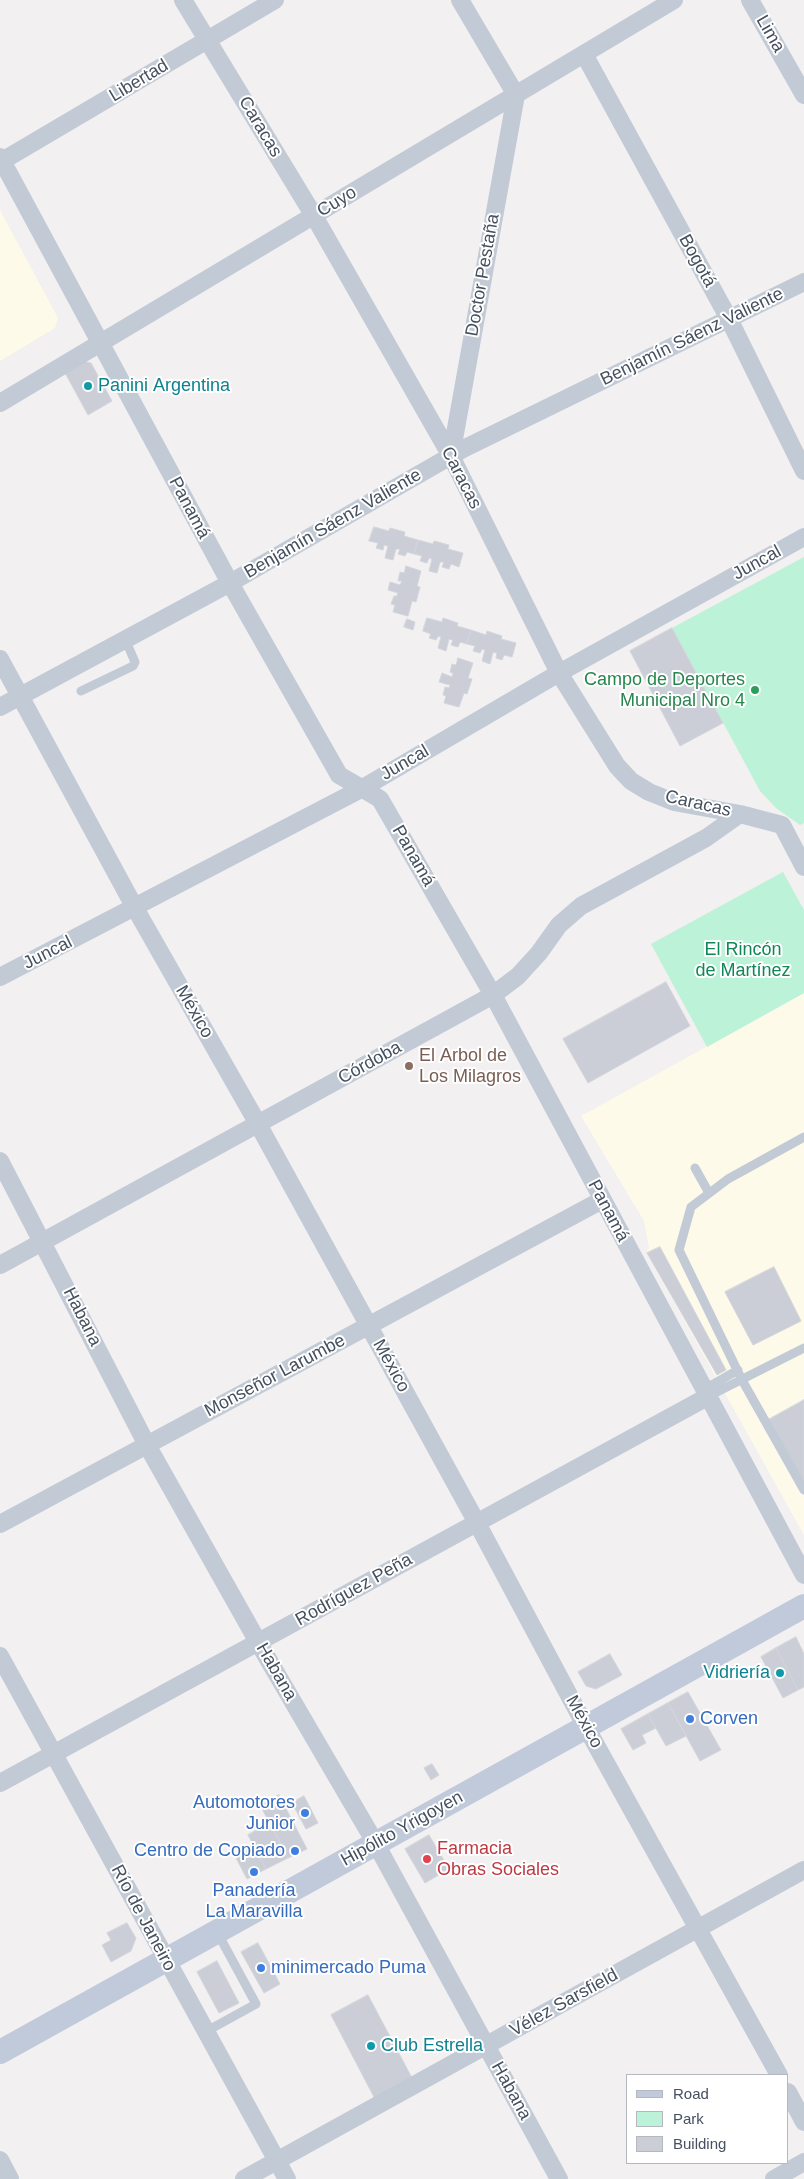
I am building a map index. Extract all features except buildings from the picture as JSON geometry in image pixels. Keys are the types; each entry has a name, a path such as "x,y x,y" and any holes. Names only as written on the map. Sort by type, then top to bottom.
{"street":[{"name":"Caracas","path":"183,0 314,216 450,456 559,673 617,766 631,781 649,792 674,802 740,814 782,825 804,867"},
{"name":"Libertad","path":"1,159 275,0"},
{"path":"460,0 516,94"},
{"name":"Cuyo","path":"0,403 674,0"},
{"name":"Lima","path":"750,0 804,95"},
{"name":"Bogotá","path":"584,54 728,319 804,471"},
{"name":"Doctor Pestaña","path":"450,456 516,94"},
{"name":"Panamá","path":"1,159 230,583 340,775 380,799 493,995 804,1574"},
{"name":"Benjamín Sáenz Valiente","path":"0,707 230,583 450,456 804,282"},
{"name":"Juncal","path":"0,977 361,789 559,673 804,537"},
{"name":"México","path":"0,659 135,908 258,1124 369,1326 586,1727 777,2074"},
{"name":"Córdoba","path":"0,1265 493,995 518,976 539,953 559,925 581,906 706,838 740,814"},
{"name":"Habana","path":"0,1161 43,1240 148,1445 258,1642 376,1844 559,2179"},
{"name":"Monseñor Larumbe","path":"0,1524 602,1200"},
{"name":"Rodríguez Peña","path":"0,1783 477,1523 707,1392"},
{"name":"Hipólito Yrigoyen","path":"0,2052 586,1727 803,1610"},
{"name":"Río de Janeiro","path":"0,1656 55,1753 205,2032 287,2179"},
{"name":"Vélez Sarsfield","path":"244,2179 804,1870"},
{"path":"789,2094 804,2122"},
{"path":"0,2160 10,2179"},
{"path":"774,2179 804,2162"}],"lane":[{"path":"81,691 135,664 125,640"},
{"path":"804,1137 728,1178 691,1207 679,1250 742,1380 804,1490"},
{"path":"695,1168 709,1193"},
{"path":"707,1392 742,1380 804,1348"},
{"path":"707,1392 738,1370"},
{"path":"205,2032 256,2004 217,1932"}],"shaded area":[{"path":"0,210 58,318 55,328 0,361"},
{"path":"804,993 804,1535 646,1252 649,1248 644,1221 581,1116"}],"green space":[{"name":"Campo de Deportes Municipal Nro 4","path":"804,557 804,823 800,825 776,808 760,791 672,628"},
{"name":"El Rincón de Martínez","path":"783,872 804,910 804,993 707,1047 651,944"}],"place":[{"name":"Panini Argentina","path":"88,386"},
{"name":"Campo de Deportes Municipal Nro 4","path":"755,690"},
{"name":"El Arbol de Los Milagros","path":"409,1066"},
{"name":"Vidriería","path":"780,1673"},
{"name":"Corven","path":"690,1719"},
{"name":"Automotores Junior","path":"305,1813"},
{"name":"Centro de Copiado","path":"295,1851"},
{"name":"Farmacia Obras Sociales","path":"427,1859"},
{"name":"Panadería La Maravilla","path":"254,1872"},
{"name":"minimercado Puma","path":"261,1968"},
{"name":"Club Estrella","path":"371,2046"}]}
